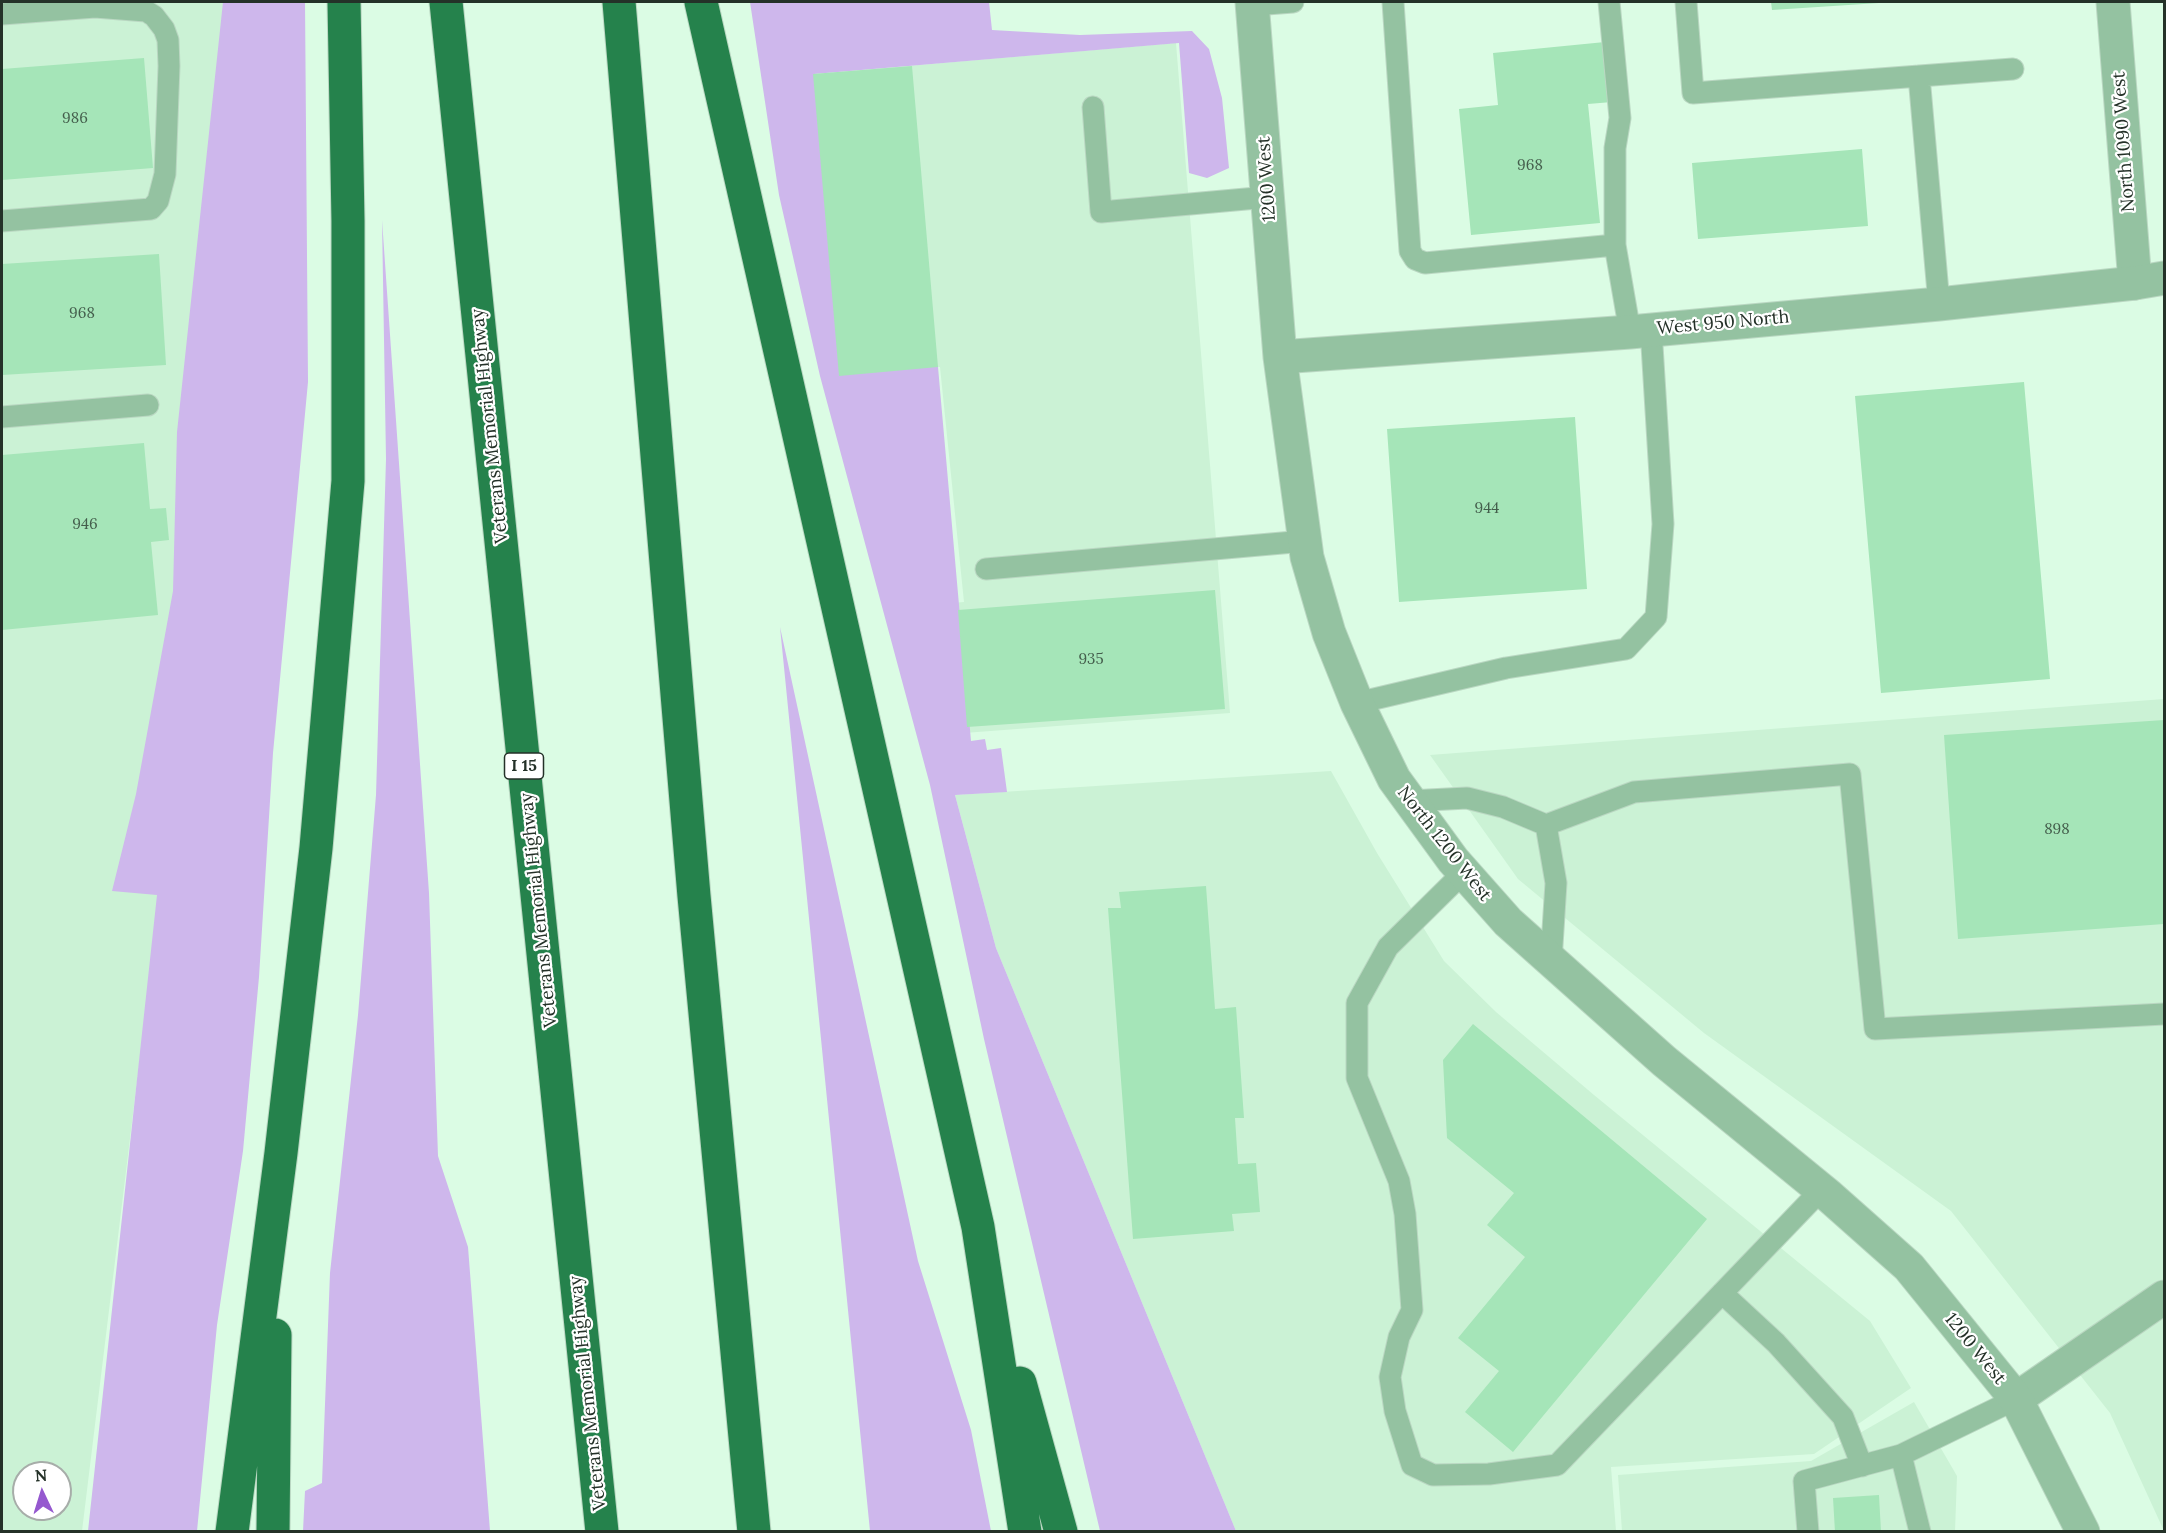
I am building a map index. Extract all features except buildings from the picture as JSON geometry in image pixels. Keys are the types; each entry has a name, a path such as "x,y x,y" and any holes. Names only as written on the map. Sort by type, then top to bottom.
{"highway":[{"path":"232,1532 316,848 348,481 348,221 344,2"},
{"name":"Veterans Memorial Highway","path":"447,2 602,1532"},
{"path":"619,2 694,896 754,1532"},
{"path":"701,2 978,1227 1061,1532"},
{"path":"273,1532 277,1180"},
{"path":"978,1227 1025,1532"}],"street":[{"name":"North 1090 West","path":"2113,2 2150,280"},
{"name":"1200 West","path":"1253,3 1280,357"},
{"name":"West 950 North","path":"1280,357 1641,330 1939,304 2150,280"},
{"name":"North 1200 West","path":"1280,357 1305,541 1329,633 1357,703 1394,779 1464,872 1508,922 1664,1061 1825,1193"},
{"name":"1200 West","path":"1825,1193 1909,1266 2016,1399 2084,1532"},
{"path":"2016,1399 2164,1297"}],"lane":[{"path":"1253,3 1293,2"},
{"path":"1393,2 1410,251 1415,259 1425,263 1615,244"},
{"path":"1357,703 1506,668 1626,649 1656,617 1663,524 1641,330 1615,244 1615,148 1620,118 1609,2"},
{"path":"1686,2 1694,93 2013,69"},
{"path":"2,14 95,7 146,11 154,16 164,29 168,40 169,66 165,174 158,201 151,209 2,221"},
{"path":"1919,76 1939,304"},
{"path":"1093,108 1101,212 1268,197"},
{"path":"2,417 148,405"},
{"path":"986,569 1305,541"},
{"path":"1409,801 1467,798 1503,807 1546,825 1634,792 1850,774 1875,1029 2164,1014"},
{"path":"1546,825 1556,883 1551,961"},
{"path":"1464,872 1388,947 1357,1003 1357,1078 1400,1181 1405,1214 1412,1310 1399,1337 1390,1377 1395,1411 1412,1465 1433,1475 1489,1474 1557,1465 1722,1293 1825,1193"},
{"path":"1722,1293 1776,1343 1843,1418 1862,1466"},
{"path":"1808,1532 1804,1481 1901,1455 2016,1399"},
{"path":"1901,1455 1920,1532"}],"shaded area":[{"path":"2,2 269,2 82,1531 2,1532"},
{"path":"223,2 305,2 308,382 273,753 259,977 243,1151 217,1325 197,1531 88,1531 157,895 112,891 136,794 173,591 177,432"},
{"path":"750,2 989,2 992,30 1080,35 1192,31 1209,49 1222,98 1229,168 1207,178 1189,173 1179,43 814,74 938,367 971,741 985,739 987,750 1001,748 1007,792 955,795 996,948 1236,1531 1100,1531 984,1039 930,785 820,376 779,195"},
{"path":"1176,43 1230,713 964,733 952,603 964,602 940,367 935,367 814,74"},
{"path":"382,220 429,893 438,1156 468,1247 490,1531 303,1531 305,1491 322,1483 330,1273 358,1015 376,795 386,459"},
{"path":"780,627 918,1261 971,1430 991,1531 870,1531"},
{"path":"2164,699 2164,1531 2110,1413 1951,1211 1704,1033 1518,879 1430,755"},
{"path":"1331,771 1377,853 1444,961 1496,1012 1594,1095 1870,1321 1911,1388 1814,1454 1611,1467 1616,1531 1236,1531 996,948 955,795"},
{"path":"1914,1402 1957,1476 1955,1531 1622,1531 1618,1475 1811,1461"}]}
